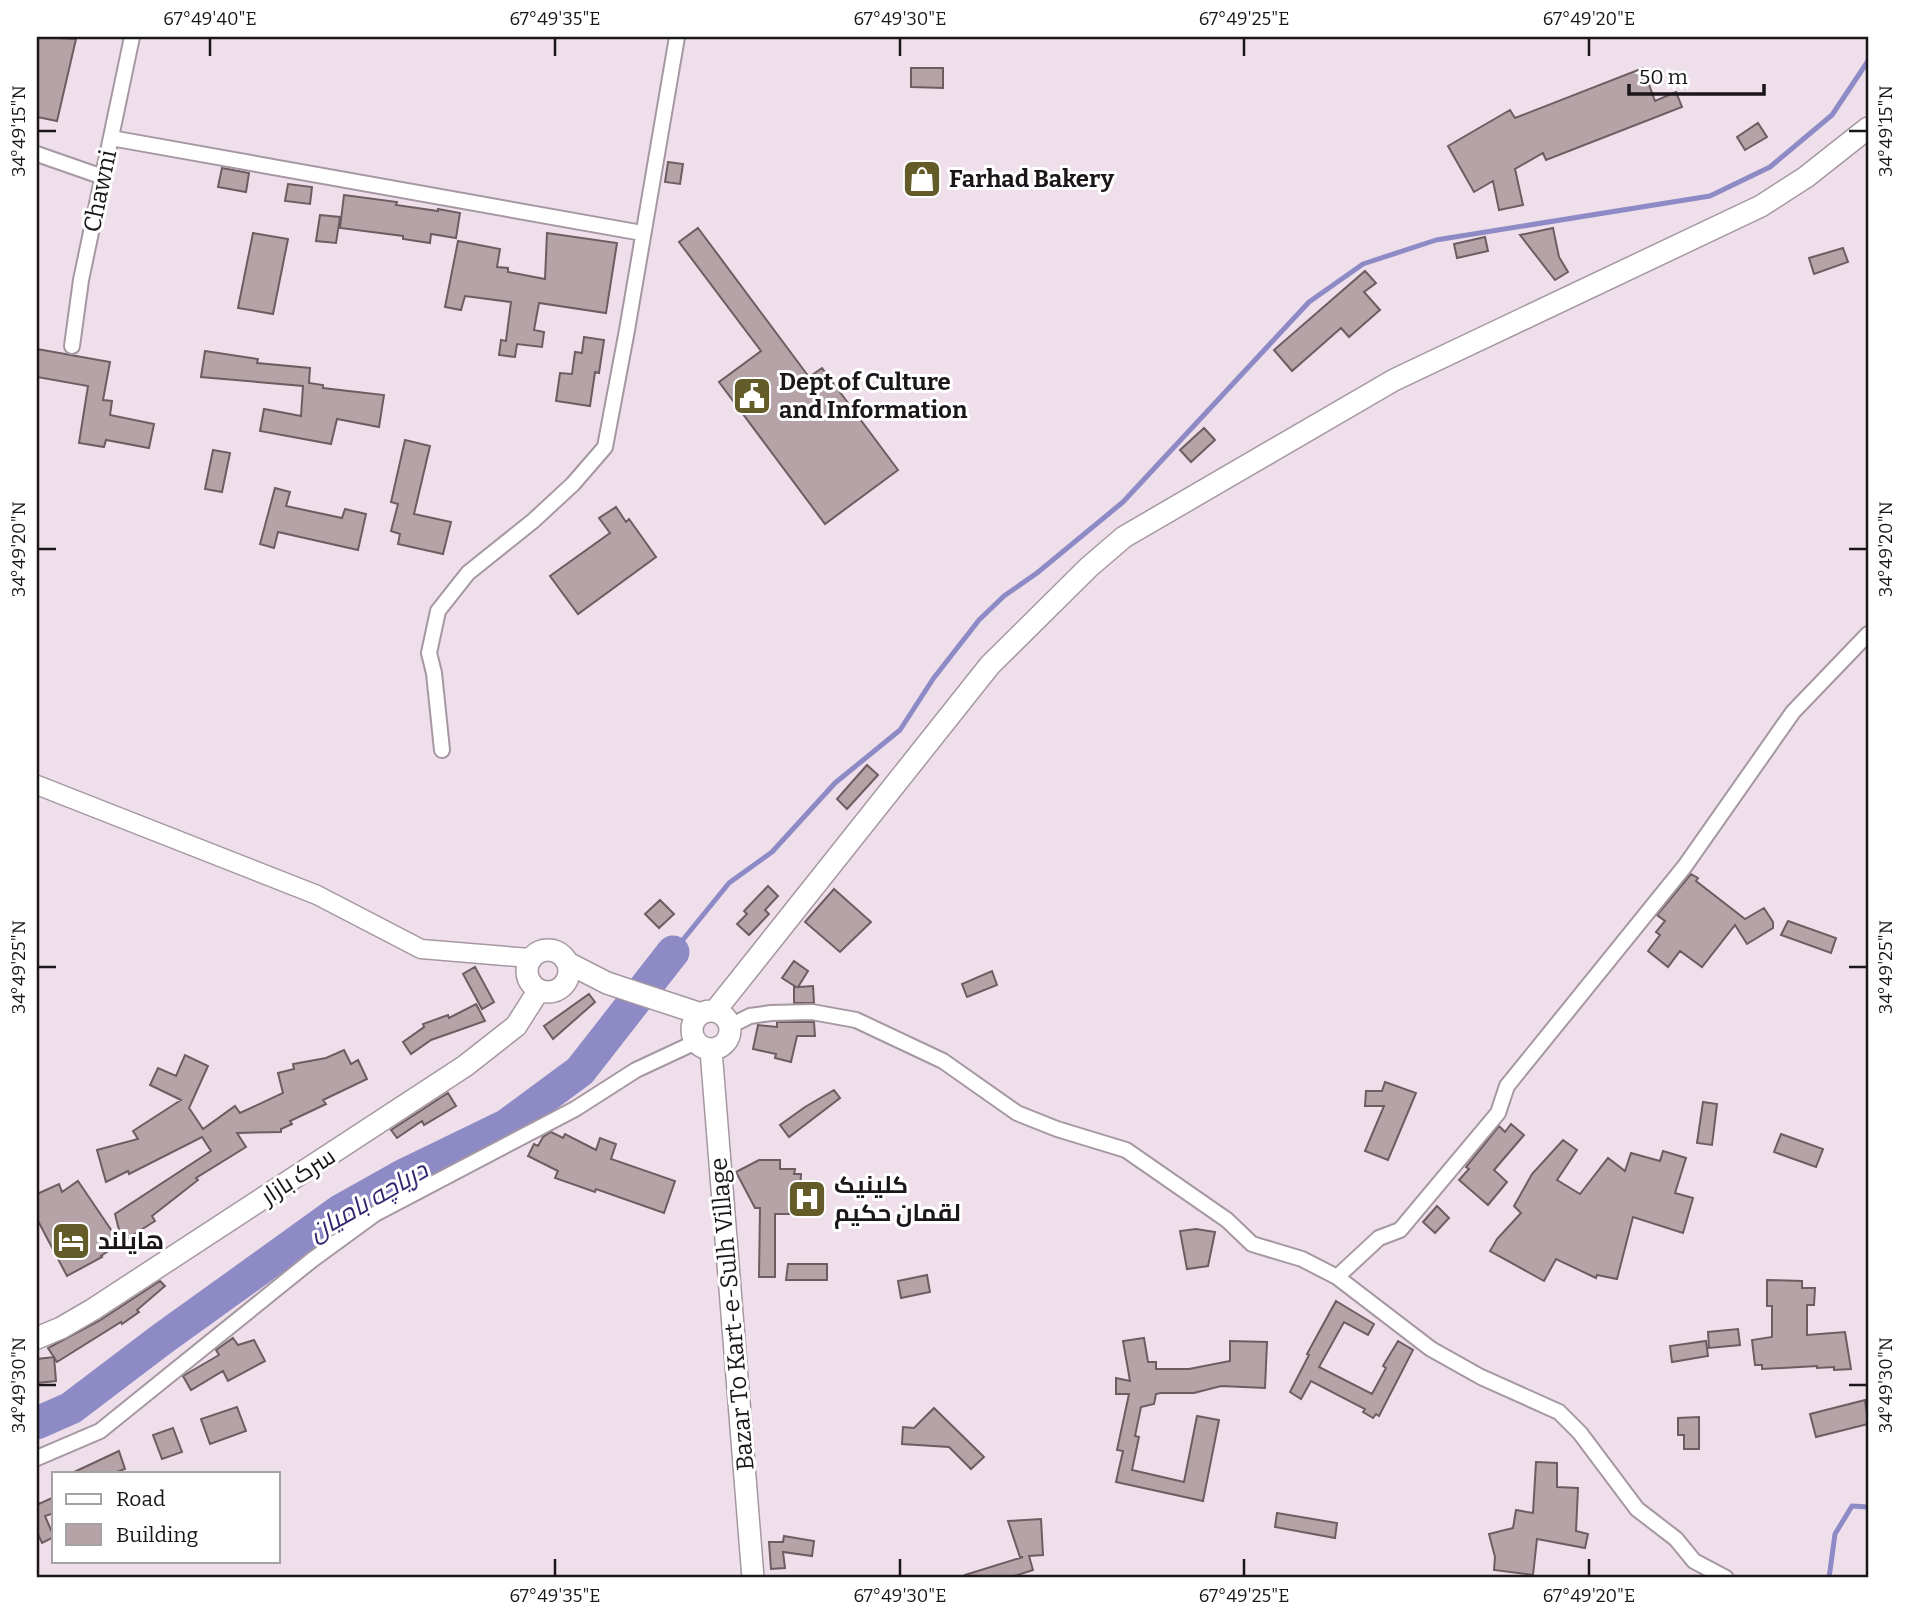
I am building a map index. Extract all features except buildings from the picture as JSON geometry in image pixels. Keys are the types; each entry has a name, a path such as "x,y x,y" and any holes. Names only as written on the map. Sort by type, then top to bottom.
{"main road":[{"path":"567,971 558,989 545,992 529,982 526,970 530,958 539,951 551,950 561,954 567,971 604,989 668,1009 708,1028 990,665 1088,567 1124,537 1394,380 1761,206 1806,177 1868,128"},
{"name":"سرک بازار","path":"37,1338 92,1310 465,1066 516,1027 539,990"},
{"name":"Bazar To Kart-e-Sulh Village","path":"708,1028 753,1578"}],"street":[{"name":"Chawni","path":"72,346 81,279 132,37"},
{"path":"442,750 434,673 429,653 438,611 468,573 553,503 605,447 677,37"},
{"path":"111,138 642,233"},
{"path":"37,154 103,177"},
{"path":"1337,1277 1379,1238 1400,1230 1498,1112 1507,1086 1685,866 1793,712 1868,634"},
{"path":"37,785 317,895 421,950 530,958"},
{"path":"37,1458 100,1431 312,1260 375,1214 575,1109 708,1028 750,1016 812,1012 856,1020 943,1061 1017,1113 1057,1129 1126,1150 1227,1220 1252,1244 1302,1259 1337,1277 1431,1349 1481,1377 1559,1412 1580,1433 1637,1509 1676,1539 1694,1561 1726,1578"}],"waterway":[{"path":"673,952 729,883 772,852 835,783 900,730 933,679 979,620 1004,596 1037,573 1123,502 1309,302 1363,264 1436,240 1710,196 1770,167 1832,115 1868,61"},
{"name":"دریاچه بامیان","path":"37,1423 71,1408 340,1211 406,1174 507,1125 580,1071 673,952"},
{"path":"1829,1578 1835,1534 1852,1506 1868,1507"}],"place":[{"name":"Farhad Bakery","path":"922,179"},
{"name":"Dept of Culture and Information","path":"752,396"},
{"name":"کلینیک لقمان حکیم","path":"807,1199"},
{"name":"هایلند","path":"71,1241"}]}
